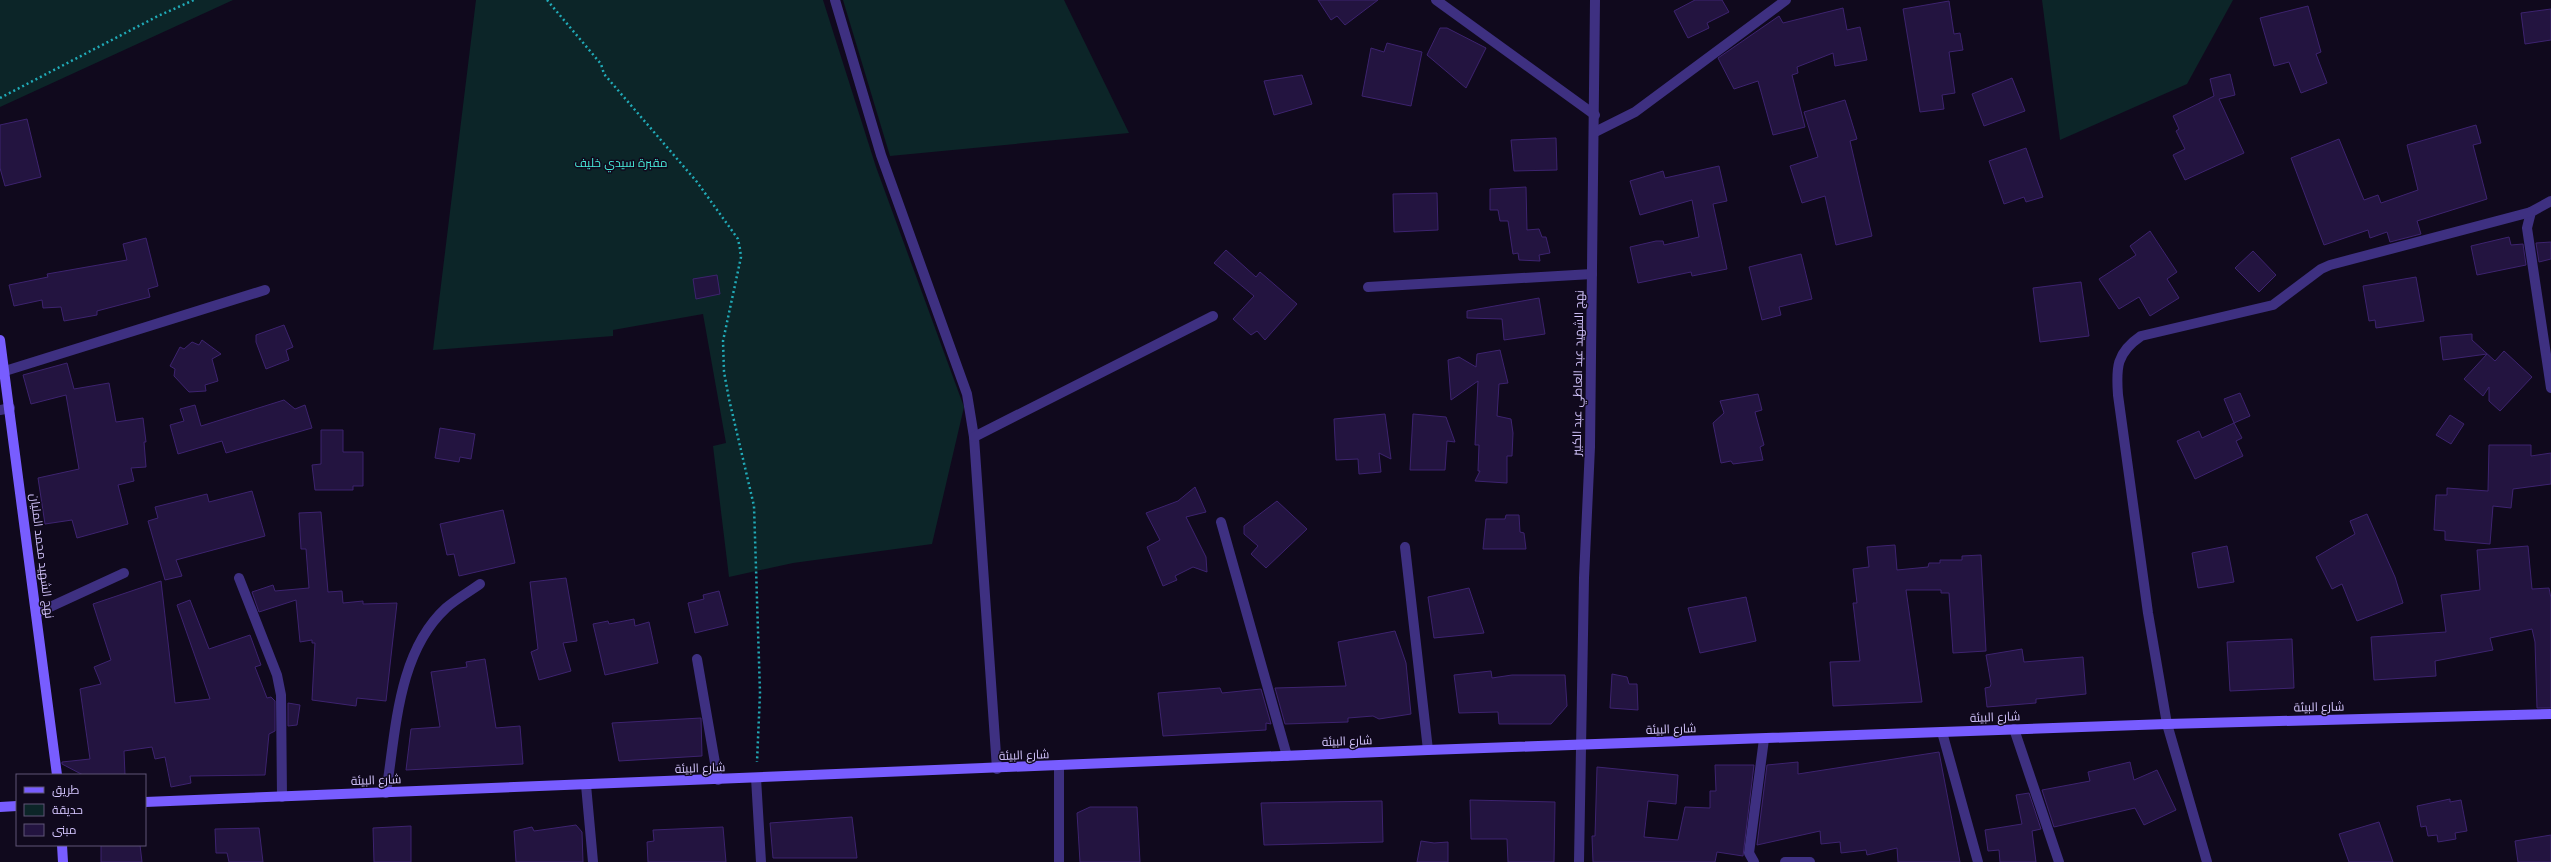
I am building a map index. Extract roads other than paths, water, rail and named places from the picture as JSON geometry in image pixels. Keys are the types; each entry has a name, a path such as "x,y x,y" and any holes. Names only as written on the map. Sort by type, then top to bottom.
{"street":[{"path":"835,0 882,155 967,394 974,437 997,769"},
{"path":"1436,0 1595,115"},
{"name":"نهج الشهيد عبد العاطي عبد الكبير","path":"1579,862 1595,132 1595,0"},
{"path":"1595,132 1635,112 1786,0"},
{"path":"2207,862 2167,724 2148,613 2118,395 2116,373 2122,353 2129,344 2141,336 2273,305 2321,269 2330,265 2531,212 2551,201"},
{"path":"2531,212 2528,237 2551,388"},
{"path":"1368,287 1592,274"},
{"path":"5,371 265,290"},
{"path":"974,437 1213,316"},
{"name":"نهج الشهيد محمد المليان","path":"0,340 5,371 5,409 36,613 56,774"},
{"path":"1221,522 1287,756"},
{"path":"1405,547 1428,750"},
{"path":"36,613 124,573"},
{"path":"239,578 276,675 281,695 282,797"},
{"path":"386,793 402,689 424,634 446,608 480,584"},
{"path":"697,660 718,780"},
{"name":"شارع البيئة","path":"146,802 1059,767 1428,750 1582,746 2167,724 2551,714"},
{"path":"2014,730 2059,862"},
{"path":"1942,732 1978,862"},
{"path":"1754,862 1749,853 1764,739"},
{"path":"1059,767 1059,862"},
{"path":"756,778 761,862"},
{"path":"586,785 593,862"},
{"path":"0,807 16,806"},
{"path":"62,846 63,862"},
{"path":"1785,862 1810,862"}],"park label":[{"name":"مقبرة سيدي خليف","path":"621,163"}]}
